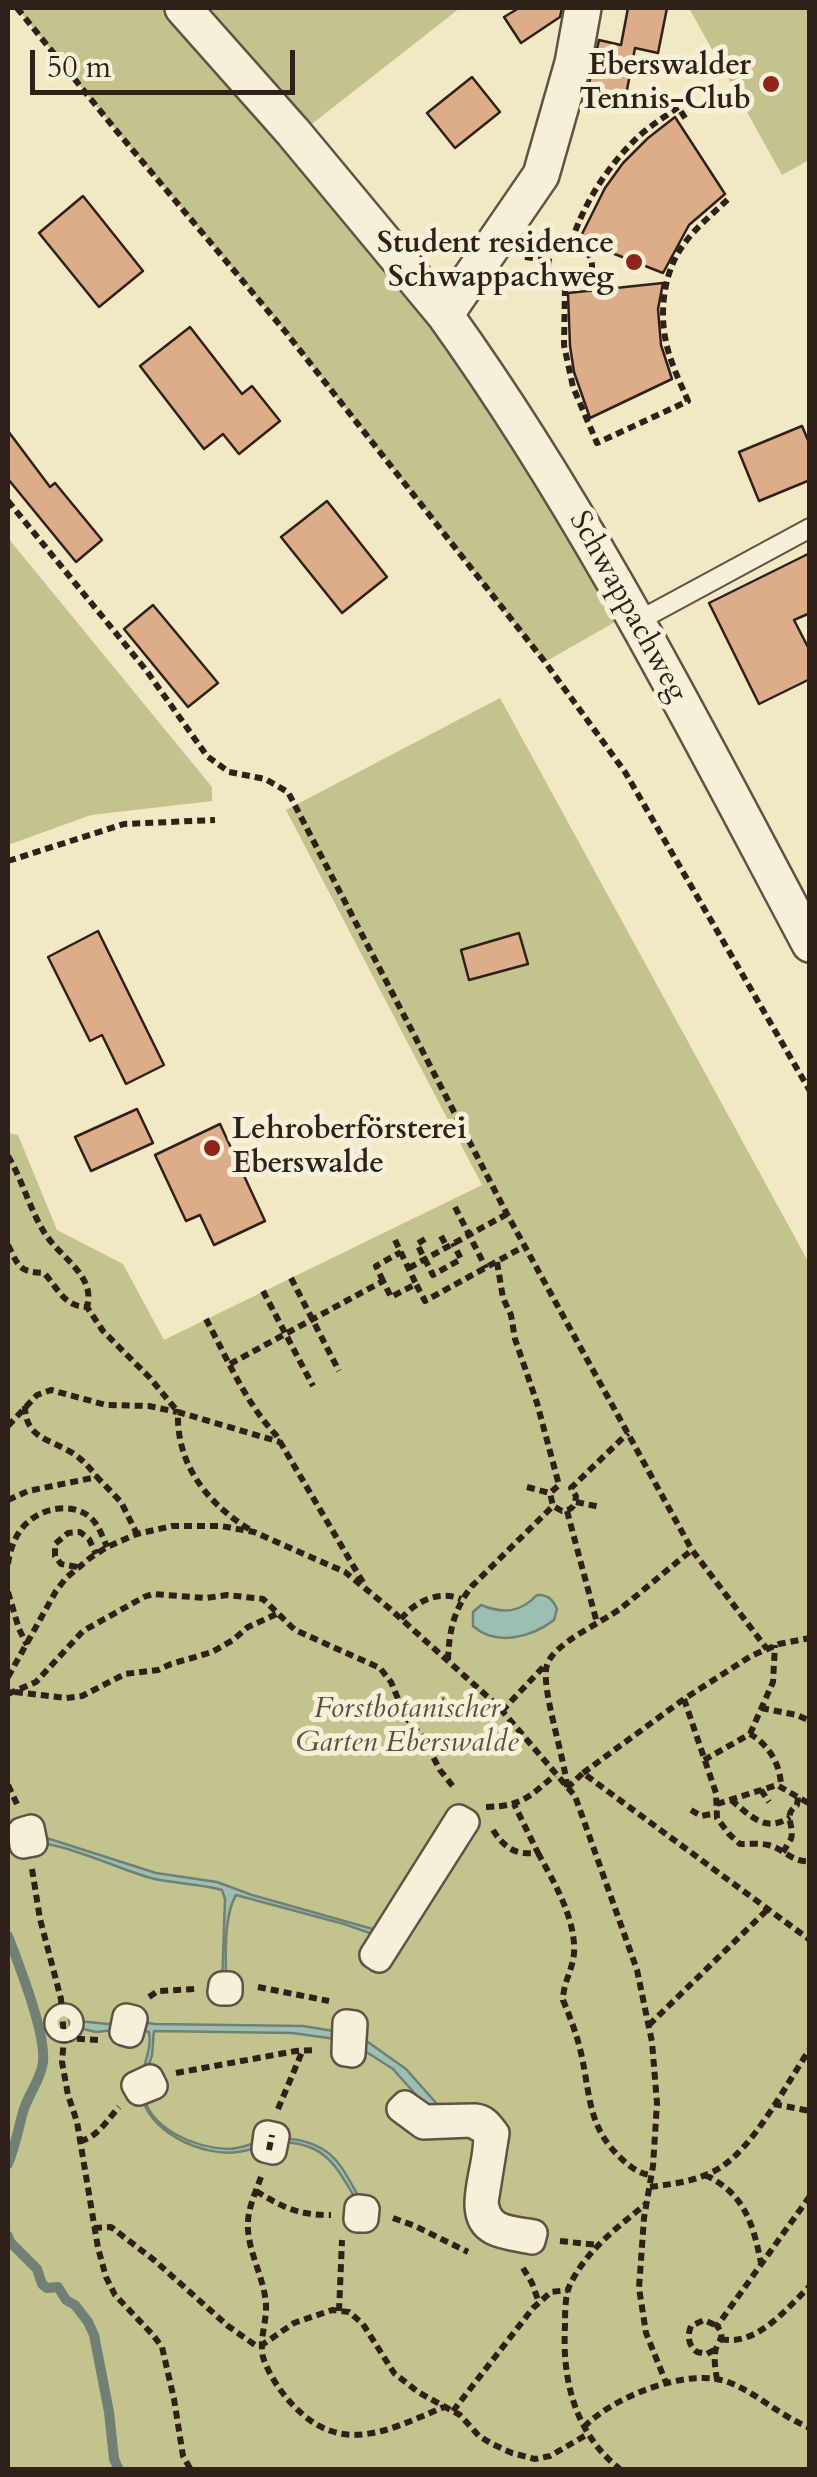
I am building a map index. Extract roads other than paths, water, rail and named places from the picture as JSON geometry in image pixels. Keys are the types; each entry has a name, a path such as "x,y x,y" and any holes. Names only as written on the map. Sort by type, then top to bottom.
{"street":[{"name":"Schwappachweg","path":"182,8 293,132 446,316 550,472 638,621 800,912 810,944"},
{"path":"446,316 541,175 583,8"},
{"path":"471,1807 466,1822 379,1959 373,1955 471,1807"},
{"path":"406,2104 425,2118 475,2117 492,2127 496,2133 486,2210 491,2221 501,2226 534,2233 532,2241 494,2232 480,2218 477,2200 487,2153 486,2132 471,2124 423,2126 400,2110 406,2104"}],"lane":[{"path":"638,621 810,528"}],"waterway":[{"path":"8,1936 43,2049 40,2075 25,2105 8,2164"},
{"path":"8,2236 37,2269 42,2284 47,2288 58,2287 88,2322 94,2335 119,2470"}],"place":[{"name":"Eberswalder Tennis-Club","path":"771,84"},
{"name":"Student residence Schwappachweg","path":"634,262"},
{"name":"Lehroberförsterei Eberswalde","path":"212,1148"}],"park label":[{"name":"Forstbotanischer Garten Eberswalde","path":"407,1727"}]}
